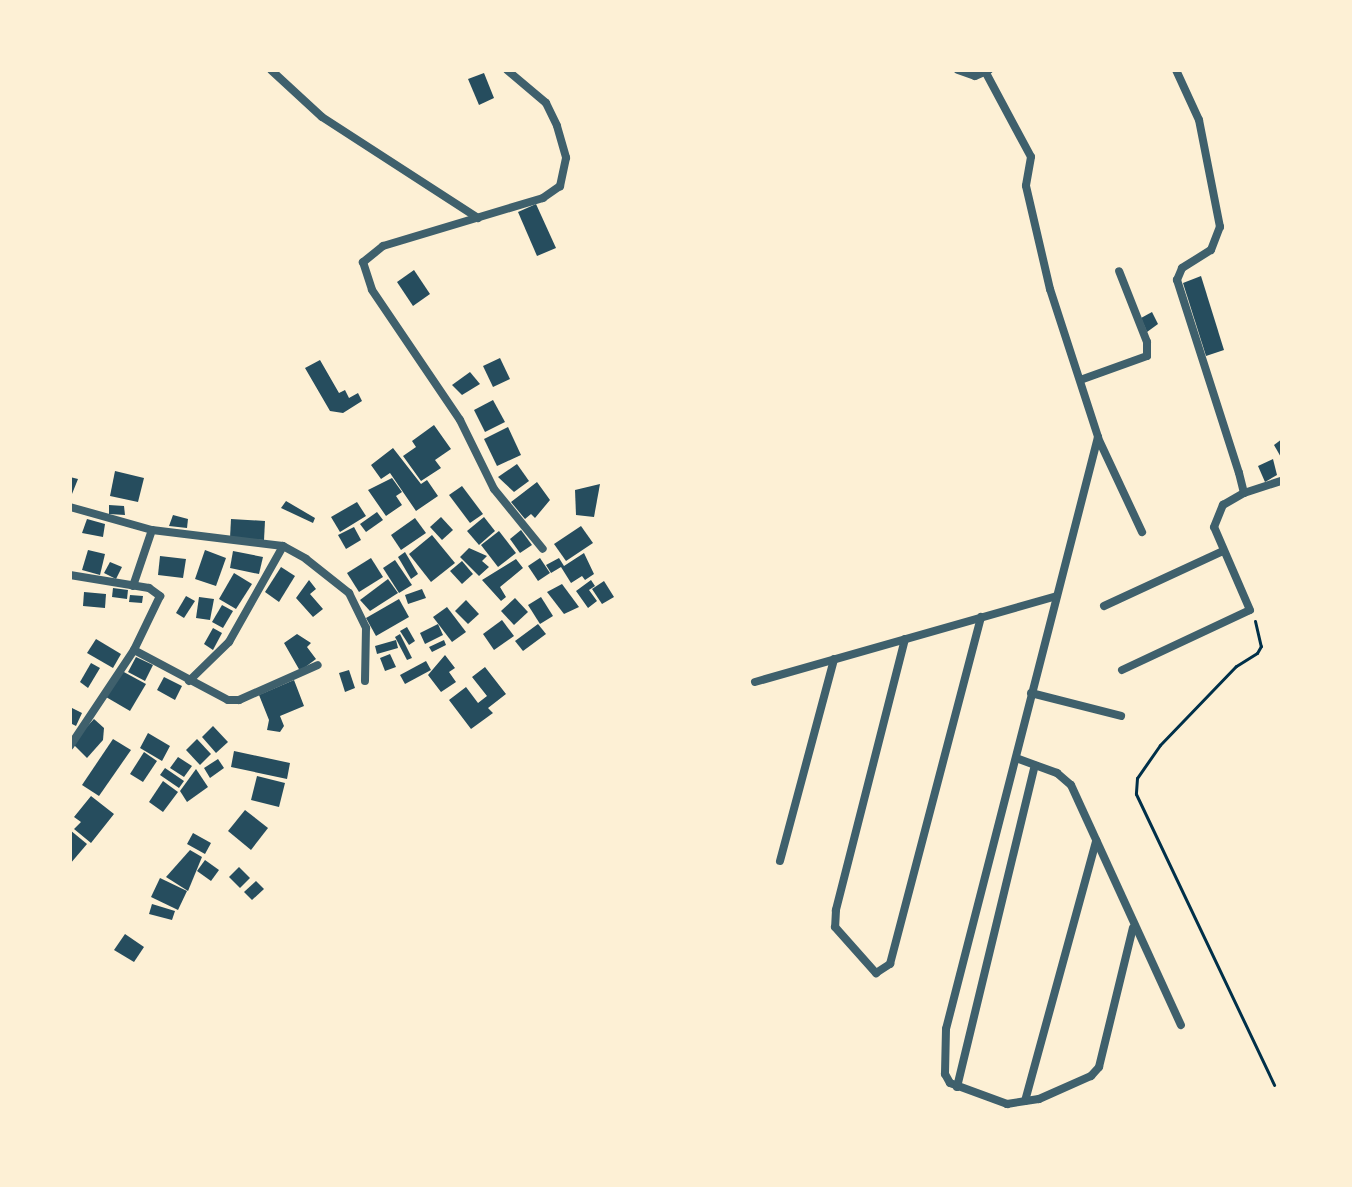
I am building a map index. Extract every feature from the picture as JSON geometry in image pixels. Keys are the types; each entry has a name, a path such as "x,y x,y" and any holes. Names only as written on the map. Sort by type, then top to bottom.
{"street":[{"path":"271,70 322,117 478,218"},
{"path":"507,70 546,103 566,158 565,177 543,198 383,246 363,262 364,274 460,420 494,489 543,549"},
{"path":"958,70 975,76 988,71 1031,157 1026,186 1050,289 1083,379 1098,437 1142,532"},
{"path":"1176,70 1199,120 1220,227 1211,250 1182,268 1177,280 1244,493"},
{"path":"1083,379 1147,356 1147,342 1119,271"},
{"path":"1098,437 946,1029 945,1074 957,1087 1007,1104 1071,1086 1099,1067 1133,928"},
{"path":"1122,670 1250,610 1221,552 1215,515 1244,493 1282,481"},
{"path":"70,507 152,530 283,546 349,593 366,628 365,681"},
{"path":"133,586 152,530"},
{"path":"189,681 229,642 283,546"},
{"path":"1104,606 1221,552"},
{"path":"70,575 155,589 160,596 134,650 70,746"},
{"path":"755,682 1056,596"},
{"path":"905,639 836,910 835,927 876,973 890,964 981,617"},
{"path":"134,650 189,681 239,700 318,665"},
{"path":"780,861 834,659"},
{"path":"1031,693 1121,716"},
{"path":"1016,758 1071,785 1133,928 1181,1025"},
{"path":"957,1087 1035,765"},
{"path":"1025,1101 1097,840"}],"path":[{"path":"1250,610 1261,646 1257,653 1236,666 1160,745 1137,778 1136,794 1274,1085"}],"building":[{"path":"484,73 494,98 479,105 468,79"},
{"path":"536,204 556,248 537,256 518,212"},
{"path":"414,270 430,294 413,306 397,282"},
{"path":"1201,276 1224,350 1206,356 1183,283"},
{"path":"1152,312 1158,324 1147,332 1141,318"},
{"path":"500,358 510,379 493,387 483,366"},
{"path":"320,360 339,393 345,390 349,398 358,393 362,401 343,413 330,411 305,368"},
{"path":"470,372 480,384 462,395 452,385"},
{"path":"493,400 505,422 485,432 474,410"},
{"path":"434,425 451,449 435,460 441,468 421,481 403,456 416,447 412,441"},
{"path":"508,427 521,455 497,466 484,439"},
{"path":"1282,439 1282,459 1274,445"},
{"path":"393,448 421,484 427,480 438,496 416,511 390,473 381,479 371,465"},
{"path":"1273,459 1277,475 1265,482 1258,466"},
{"path":"517,464 529,481 514,492 498,477"},
{"path":"115,471 144,478 138,502 110,496"},
{"path":"70,477 78,479 70,499"},
{"path":"392,478 402,492 396,496 402,505 386,516 368,490"},
{"path":"537,482 550,500 535,518 531,514 525,519 511,502"},
{"path":"600,484 594,517 576,515 575,490"},
{"path":"462,486 483,514 470,523 449,495"},
{"path":"286,501 315,518 313,523 281,508"},
{"path":"357,502 366,516 340,532 331,517"},
{"path":"109,505 124,506 125,515 109,514"},
{"path":"377,512 383,520 366,532 360,524"},
{"path":"173,515 188,519 187,528 169,526"},
{"path":"441,517 453,530 442,540 430,527"},
{"path":"484,517 495,531 479,545 467,531"},
{"path":"415,518 426,533 401,550 391,535"},
{"path":"87,519 105,524 103,537 82,533"},
{"path":"231,519 265,521 264,540 230,538"},
{"path":"581,526 593,543 566,561 554,544"},
{"path":"354,527 361,540 346,549 338,535"},
{"path":"521,530 532,545 520,553 510,539"},
{"path":"499,531 516,553 498,567 481,545"},
{"path":"432,535 455,563 431,582 409,554"},
{"path":"469,548 487,556 482,561 489,567 479,576 460,557"},
{"path":"88,550 105,554 100,575 82,570"},
{"path":"205,550 226,558 216,586 195,579"},
{"path":"233,551 263,557 259,574 230,568"},
{"path":"405,552 418,574 411,579 398,557"},
{"path":"584,553 594,574 585,580 582,576 571,583 561,567 551,573 546,565 559,558 564,566"},
{"path":"160,556 186,559 183,578 158,575"},
{"path":"371,558 383,577 359,592 347,573"},
{"path":"540,558 550,573 538,581 528,566"},
{"path":"516,559 523,568 500,587 506,597 501,601 482,580"},
{"path":"395,560 412,585 399,593 383,568"},
{"path":"462,561 473,574 462,584 450,571"},
{"path":"110,562 122,567 116,579 104,573"},
{"path":"281,567 295,576 279,602 265,592"},
{"path":"234,573 252,584 236,609 219,599"},
{"path":"388,579 398,593 370,611 360,600"},
{"path":"309,580 316,589 310,594 323,609 313,617 296,598"},
{"path":"591,580 595,586 589,590 597,601 588,608 576,591"},
{"path":"604,581 614,597 602,604 592,589"},
{"path":"562,584 579,607 564,614 547,592"},
{"path":"113,588 128,590 127,599 112,597"},
{"path":"422,589 426,598 408,604 405,595"},
{"path":"84,592 106,594 105,608 83,606"},
{"path":"130,595 143,596 142,603 129,602"},
{"path":"186,596 195,601 184,618 176,613"},
{"path":"199,597 214,599 210,620 196,618"},
{"path":"541,597 553,616 540,624 528,605"},
{"path":"515,598 528,612 514,625 501,611"},
{"path":"399,599 409,617 376,636 366,618"},
{"path":"466,600 479,614 468,624 455,611"},
{"path":"222,605 233,611 223,628 212,622"},
{"path":"447,607 466,632 452,642 433,617"},
{"path":"502,620 514,636 494,650 483,634"},
{"path":"438,624 443,635 425,644 420,633"},
{"path":"538,624 546,634 523,651 515,641"},
{"path":"407,627 415,641 409,645 400,631"},
{"path":"213,628 222,633 213,650 204,644"},
{"path":"297,634 311,643 307,647 316,659 300,671 284,643"},
{"path":"400,634 412,658 407,660 395,637"},
{"path":"96,639 121,654 113,668 87,653"},
{"path":"396,640 398,648 377,654 375,646"},
{"path":"444,640 446,645 432,652 429,647"},
{"path":"390,654 396,667 385,671 380,658"},
{"path":"445,655 455,668 449,672 456,682 441,692 428,675"},
{"path":"136,657 153,665 145,681 128,672"},
{"path":"426,661 431,670 405,684 400,675"},
{"path":"91,663 100,668 88,688 80,682"},
{"path":"485,667 506,694 488,708 493,713 471,729 449,700 466,687 478,703 487,696 472,677"},
{"path":"349,670 355,688 345,692 339,673"},
{"path":"122,671 146,684 130,711 106,697"},
{"path":"164,677 182,686 175,700 157,690"},
{"path":"294,680 304,706 280,716 284,726 280,732 267,730 269,720 259,695"},
{"path":"70,707 82,713 76,726 70,723"},
{"path":"94,719 104,728 103,740 87,758 72,743"},
{"path":"213,726 228,742 216,753 202,737"},
{"path":"148,733 170,746 162,761 140,748"},
{"path":"113,739 131,750 99,796 82,785"},
{"path":"197,739 211,754 200,765 186,750"},
{"path":"234,751 290,763 287,779 231,767"},
{"path":"144,752 157,761 143,782 130,774"},
{"path":"178,757 192,766 184,777 170,768"},
{"path":"218,759 224,768 210,778 204,768"},
{"path":"165,768 184,781 179,788 160,775"},
{"path":"196,769 208,787 187,802 180,791"},
{"path":"257,776 285,783 279,807 251,800"},
{"path":"163,781 178,792 163,812 149,802"},
{"path":"91,796 114,814 91,843 74,829 81,822 74,817"},
{"path":"245,810 268,828 251,850 228,831"},
{"path":"70,830 87,844 70,864"},
{"path":"193,833 211,843 205,854 187,844"},
{"path":"190,850 202,857 188,891 166,877"},
{"path":"205,860 219,870 211,881 197,871"},
{"path":"239,867 250,878 240,888 229,877"},
{"path":"160,878 187,891 178,910 151,897"},
{"path":"256,881 264,889 252,900 244,892"},
{"path":"152,904 175,911 172,920 149,914"},
{"path":"125,934 144,947 134,962 114,950"}]}
